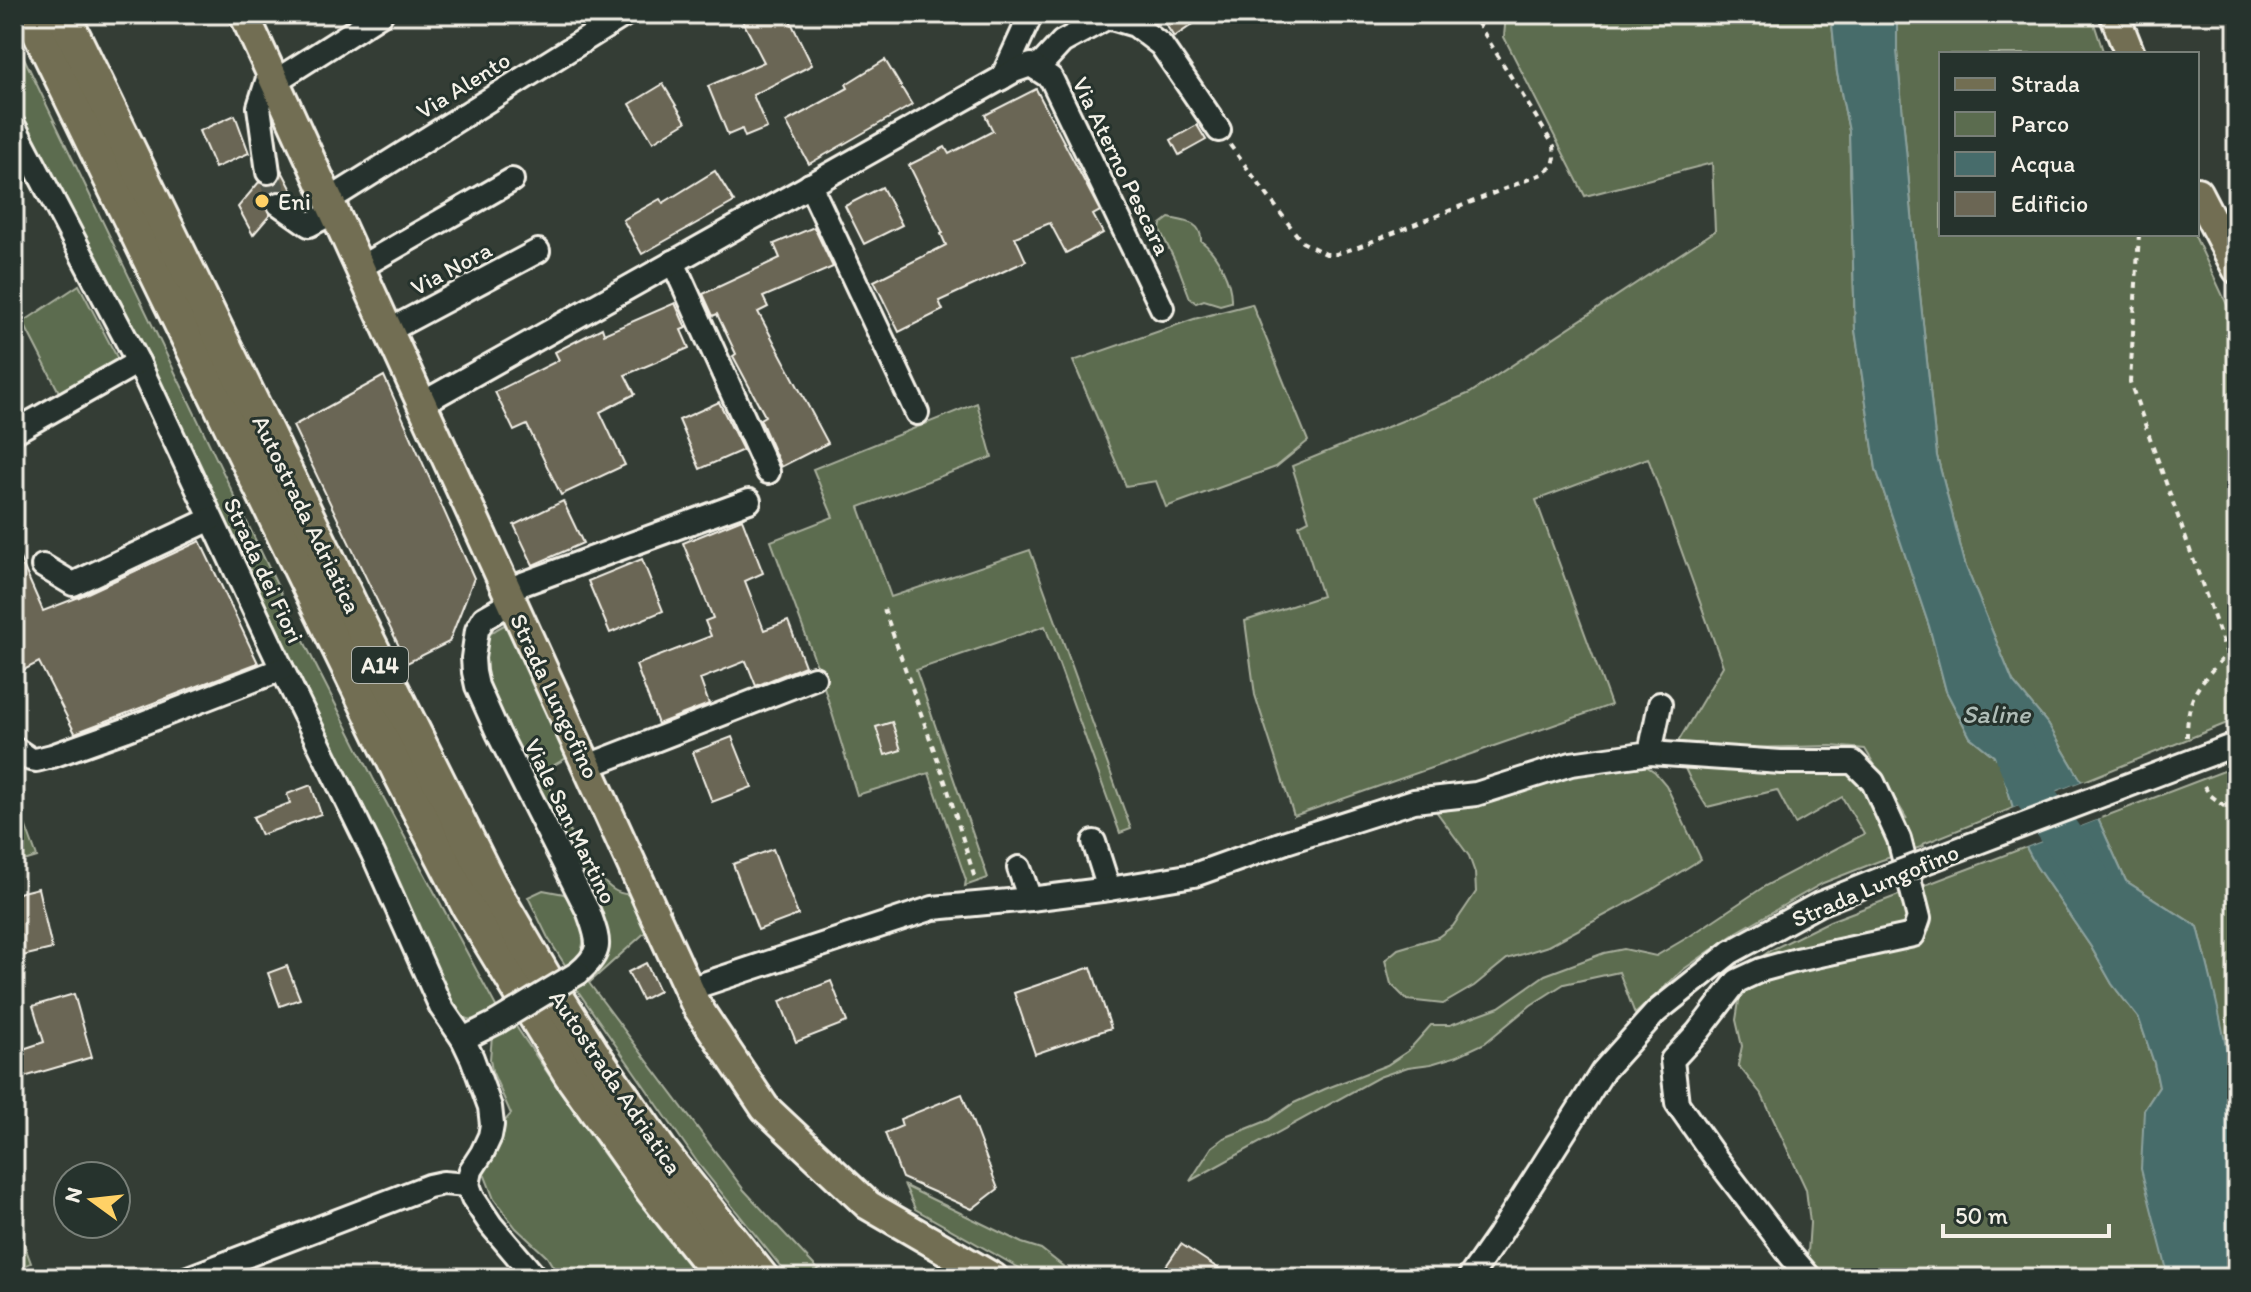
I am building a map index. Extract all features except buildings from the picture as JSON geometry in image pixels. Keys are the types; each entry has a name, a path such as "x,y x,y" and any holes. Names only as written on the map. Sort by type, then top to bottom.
{"highway":[{"name":"Autostrada Adriatica","path":"30,14 399,772 462,894 570,1074 652,1190 722,1278"},
{"name":"Autostrada Adriatica","path":"63,14 489,882 592,1052 660,1150 762,1278"}],"main road":[{"name":"Strada Lungofino","path":"245,14 696,1005 765,1108 868,1205 994,1278"},
{"path":"2114,14 2129,52"},
{"path":"2199,196 2237,269"}],"street":[{"path":"268,172 259,107 272,77 381,14"},
{"name":"Via Alento","path":"331,206 626,14"},
{"path":"1002,78 1033,14"},
{"path":"1037,69 1062,42 1108,17 1135,25 1161,45 1219,130"},
{"name":"Via Aterno Pescara","path":"421,404 1002,78 1031,65 1051,78 1162,308"},
{"name":"Strada dei Fiori","path":"14,126 138,362 373,854 441,1007 463,1039"},
{"path":"359,268 512,180"},
{"path":"810,185 917,413"},
{"path":"279,204 309,225 331,206"},
{"name":"Via Nora","path":"388,331 538,251"},
{"path":"673,262 768,472"},
{"path":"14,432 138,362"},
{"path":"509,596 749,501"},
{"path":"43,566 73,584 211,519"},
{"name":"Viale San Martino","path":"463,1039 578,973 591,962 599,944 589,913 477,686 473,658 477,630 484,618 509,596"},
{"path":"14,748 30,759 52,756 282,669"},
{"path":"588,766 814,678"},
{"path":"1650,753 1660,704"},
{"name":"Strada Lungofino","path":"1469,1278 1603,1071 1656,1012 1731,952 1819,904 2237,744"},
{"path":"689,989 933,908 1030,899 1194,875 1414,801 1476,794 1571,764 1650,753 1781,762 1853,762 1873,782 1899,839 1919,918 1913,935 1797,960 1737,981 1672,1060 1677,1103 1734,1182 1810,1278"},
{"path":"1094,842 1109,889"},
{"path":"1019,868 1030,899"},
{"path":"1705,972 1717,993 1713,1012"},
{"path":"463,1039 490,1107 492,1125 490,1136 471,1170 468,1185 491,1225 536,1278"},
{"path":"188,1278 429,1186 443,1183 468,1185"}],"path":[{"path":"1219,130 1302,242 1326,254 1358,247 1542,174 1553,166 1554,146 1472,14"},
{"path":"2139,236 2130,382 2227,654 2198,685 2187,714 2187,737"},
{"path":"884,609 947,787 981,904"},
{"path":"2204,786 2210,795 2237,815"}],"green space":[{"path":"1506,14 1831,14 1837,73 1849,131 1855,330 1876,469 1929,626 1946,691 1970,737 2000,761 2013,808 1924,846 1823,883 1737,932 1684,969 1635,1014 1619,972 1564,984 1531,1005 1485,1043 1457,1056 1379,1077 1190,1181 1212,1147 1224,1138 1269,1120 1294,1103 1325,1089 1387,1065 1408,1051 1431,1025 1450,1025 1499,1007 1545,975 1604,953 1624,949 1656,956 1765,886 1864,834 1842,797 1795,824 1777,790 1707,807 1681,760 1839,765 1869,783 1881,823 1900,810 1907,819 1865,749 1831,746 1744,748 1678,742 1723,666 1648,458 1536,500 1611,705 1294,816 1255,695 1245,621 1322,596 1299,525 1309,520 1292,466 1470,393 1715,231 1712,163 1585,196 1504,37"},
{"path":"1897,14 2091,14 2103,52 1939,52 1939,236 2195,236 2237,326 2237,719 2082,782 2048,724 2013,682 1966,567 1937,456 1897,51"},
{"path":"14,37 315,664 499,1012 481,1019 468,1019 457,1013 444,998 158,390 14,110"},
{"path":"1169,218 1191,223 1198,229 1201,241 1222,268 1231,302 1220,305 1204,300 1196,303 1190,298 1160,230 1161,224"},
{"path":"79,285 119,361 60,394 23,322"},
{"path":"1252,304 1308,441 1276,467 1166,507 1156,481 1126,486 1073,361 1194,319"},
{"path":"977,403 992,457 859,507 891,597 1030,550 1131,829 1120,833 1045,626 916,670 988,878 965,886 966,880 929,773 857,795 821,677 771,541 833,517 813,469"},
{"path":"509,623 568,757 549,768 549,785 561,812 595,871 614,890 632,895 649,929 589,983 744,1190 826,1278 791,1278 785,1272 700,1166 573,984 605,949 482,671 482,644 496,629"},
{"path":"1640,762 1655,772 1666,785 1701,859 1650,891 1548,946 1507,959 1474,986 1443,1004 1407,1000 1391,984 1385,960 1398,949 1438,937 1453,926 1476,892 1475,873 1469,856 1436,811 1518,784"},
{"path":"2237,766 2237,1141 2222,1033 2198,927 2126,881 2098,819"},
{"path":"14,794 37,857 14,864"},
{"path":"2026,847 2112,984 2139,1019 2154,1063 2159,1087 2144,1110 2169,1278 1781,1278 1808,1253 1810,1223 1806,1189 1762,1095 1738,1065 1742,1046 1736,1020 1744,969 1771,950 1830,921"},
{"path":"543,890 564,894 574,907 581,925 581,951 567,968 528,897"},
{"path":"511,1019 625,1183 699,1278 560,1278 547,1257 516,1228 494,1199 479,1169 511,1114 492,1071 490,1059 492,1036"},
{"path":"2237,1179 2237,1278 2231,1278"},
{"path":"905,1186 1022,1243 1041,1249 1078,1278 1037,1278 915,1209"},
{"path":"14,1217 31,1263 14,1270"}],"water":[{"name":"Saline","path":"1831,14 1897,14 1897,51 1937,456 1966,567 2013,682 2048,724 2082,782 2013,808 2000,761 1970,737 1946,691 1929,626 1876,469 1855,330 1849,131 1837,73"},
{"path":"2098,819 2126,881 2198,927 2224,1034 2233,1089 2237,1177 2231,1278 2169,1278 2141,1169 2144,1110 2159,1087 2154,1063 2139,1019 2112,984 2026,847"}],"pier":[{"path":"2086,780 2083,785 2014,812 2009,810"},
{"path":"2097,815 2102,818 2023,848 2025,843"}],"waterway":[{"name":"Saline","path":"2014,750 2028,785 2089,877"}],"tunnel":[{"path":"268,172 279,204"}],"place":[{"name":"Eni","path":"262,201"}]}
